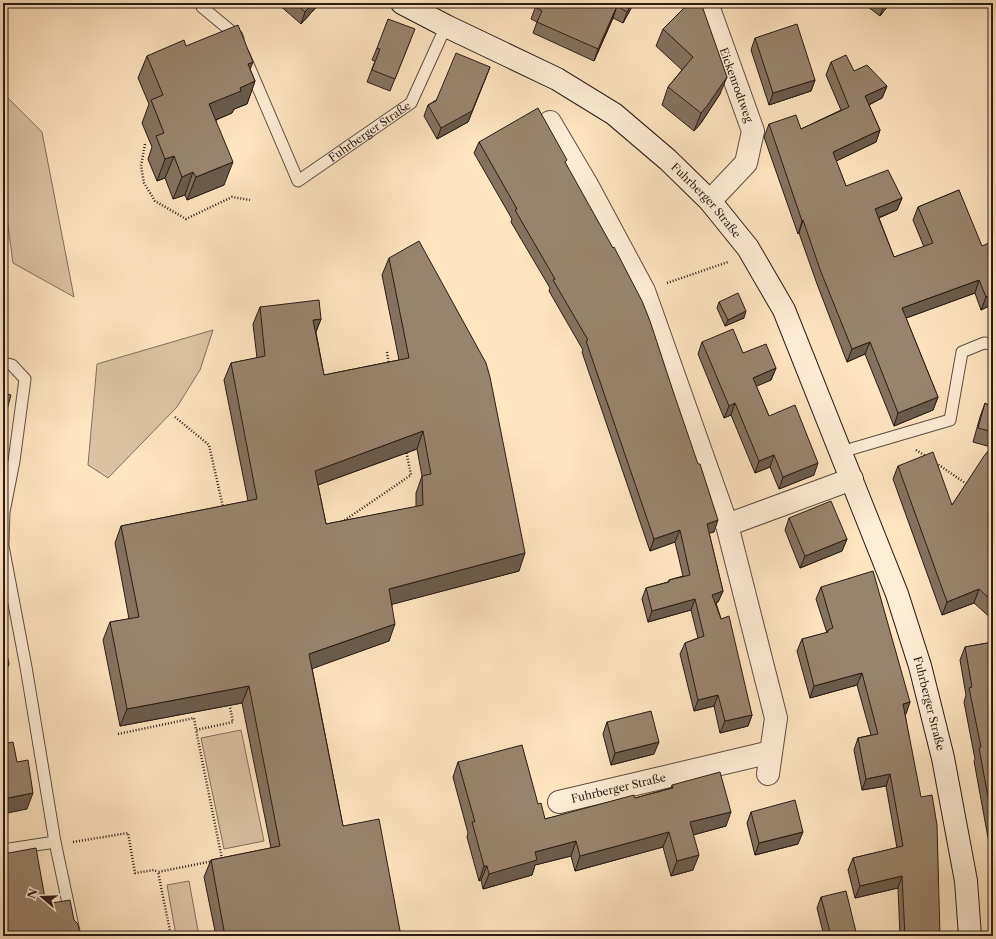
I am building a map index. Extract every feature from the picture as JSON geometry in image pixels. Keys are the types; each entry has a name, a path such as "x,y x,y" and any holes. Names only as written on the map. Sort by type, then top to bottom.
{"street":[{"name":"Fuhrberger Straße","path":"402,3 446,26 557,79 614,114 668,160 710,202 748,248 784,310 852,479 897,594 910,632 933,714 943,758 966,881 970,936"},
{"name":"Eickenrodtweg","path":"707,3 753,131 746,163 710,202"},
{"path":"550,122 586,183 644,291 727,526 776,718 768,774"},
{"path":"727,526 852,479"},
{"name":"Fuhrberger Straße","path":"559,802 771,752"}],"lane":[{"name":"Fuhrberger Straße","path":"202,7 237,36 298,181 411,103 446,26"},
{"path":"840,452 950,420 962,352 984,344 993,344"},
{"path":"3,363 12,365 25,379 14,461 4,512 3,544 26,667 55,842 75,936"},
{"path":"3,850 55,842"}],"path":[{"path":"145,144 141,166 144,183 155,201 186,219 232,197 250,200"},
{"path":"644,291 726,264 748,248"},
{"path":"387,352 390,367"},
{"path":"175,417 209,445 224,513"},
{"path":"338,524 411,476 405,444"},
{"path":"910,446 929,459"},
{"path":"936,463 974,490"},
{"path":"196,730 233,722 228,699"},
{"path":"118,734 194,718 222,859"},
{"path":"72,836 73,843 128,833 135,873 154,870 158,872 229,858"},
{"path":"158,872 171,936"}],"shaded area":[{"path":"3,93 42,132 74,297 13,263 5,203 3,201"},
{"path":"213,330 200,370 177,407 108,478 88,465 97,364"},
{"path":"241,730 264,841 224,849 201,738"},
{"path":"189,881 199,936 176,936 167,885"}],"building":[{"path":"295,3 313,3 305,12"},
{"path":"537,3 632,3 627,12 617,6 598,49 537,22 542,11 535,7"},
{"path":"689,3 701,3 727,77 701,113 668,87 693,57 663,29"},
{"path":"388,19 415,29 395,79 372,70 380,49 377,48"},
{"path":"797,24 815,80 773,93 755,38"},
{"path":"238,25 253,62 248,64 255,81 240,88 241,91 209,104 233,162 196,177 193,172 182,177 174,156 165,159 156,136 164,133 151,100 163,95 147,56 184,40 186,46"},
{"path":"456,53 490,67 472,111 441,128 428,105 436,101"},
{"path":"846,55 854,71 867,65 887,86 865,96 880,130 833,152 846,186 888,170 902,198 875,209 894,257 933,243 918,207 959,190 982,246 993,241 993,294 986,297 979,280 902,308 938,397 898,413 870,342 852,349 821,272 803,220 802,221 769,124 796,115 801,129 849,107 831,62"},
{"path":"538,108 567,160 565,162 613,248 614,247 642,301 650,321 718,520 707,524 723,591 712,595 721,619 729,616 752,715 725,721 718,695 698,700 685,643 704,636 695,599 652,611 646,588 690,575 680,530 654,539 586,341 588,340 553,280 555,279 515,210 517,209 479,142"},
{"path":"419,241 486,363 525,553 389,589 395,624 309,654 343,826 379,819 401,936 225,936 211,860 280,846 249,686 127,709 110,622 139,617 121,526 257,499 231,363 265,356 260,307 319,300 321,319 313,320 324,375 409,358 389,258","holes":["423,431 431,474 422,476 423,505 326,524 315,471"]},
{"path":"738,293 746,311 728,320 719,302"},
{"path":"733,329 743,353 766,344 776,368 753,378 769,416 795,405 818,463 783,477 774,455 759,461 735,403 729,406 702,342"},
{"path":"3,393 11,395 3,424"},
{"path":"985,403 993,409 993,432 978,428"},
{"path":"993,445 993,602 979,589 947,602 898,466 933,452 952,505 984,456"},
{"path":"831,501 847,539 805,556 789,518"},
{"path":"873,571 910,702 903,704 921,797 932,795 937,825 940,936 905,936 902,876 860,886 853,858 903,846 890,774 866,779 858,738 878,734 862,673 814,686 802,639 828,632 828,630 833,628 821,587"},
{"path":"3,635 9,664 3,665"},
{"path":"993,642 993,824 979,748 981,747 969,688 972,687 965,647"},
{"path":"651,711 659,742 615,753 607,722"},
{"path":"13,742 17,762 28,760 33,793 3,799 3,744"},
{"path":"522,745 538,804 541,803 545,819 634,795 635,798 673,788 672,785 720,772 731,812 690,822 699,855 677,861 669,832 580,856 576,841 535,852 537,860 489,874 487,866 484,866 472,822 475,822 458,762"},
{"path":"795,800 803,832 759,843 751,812"},
{"path":"36,848 46,904 70,900 74,920 78,924 80,936 3,936 3,854"},
{"path":"846,891 857,936 831,936 821,897"}]}
